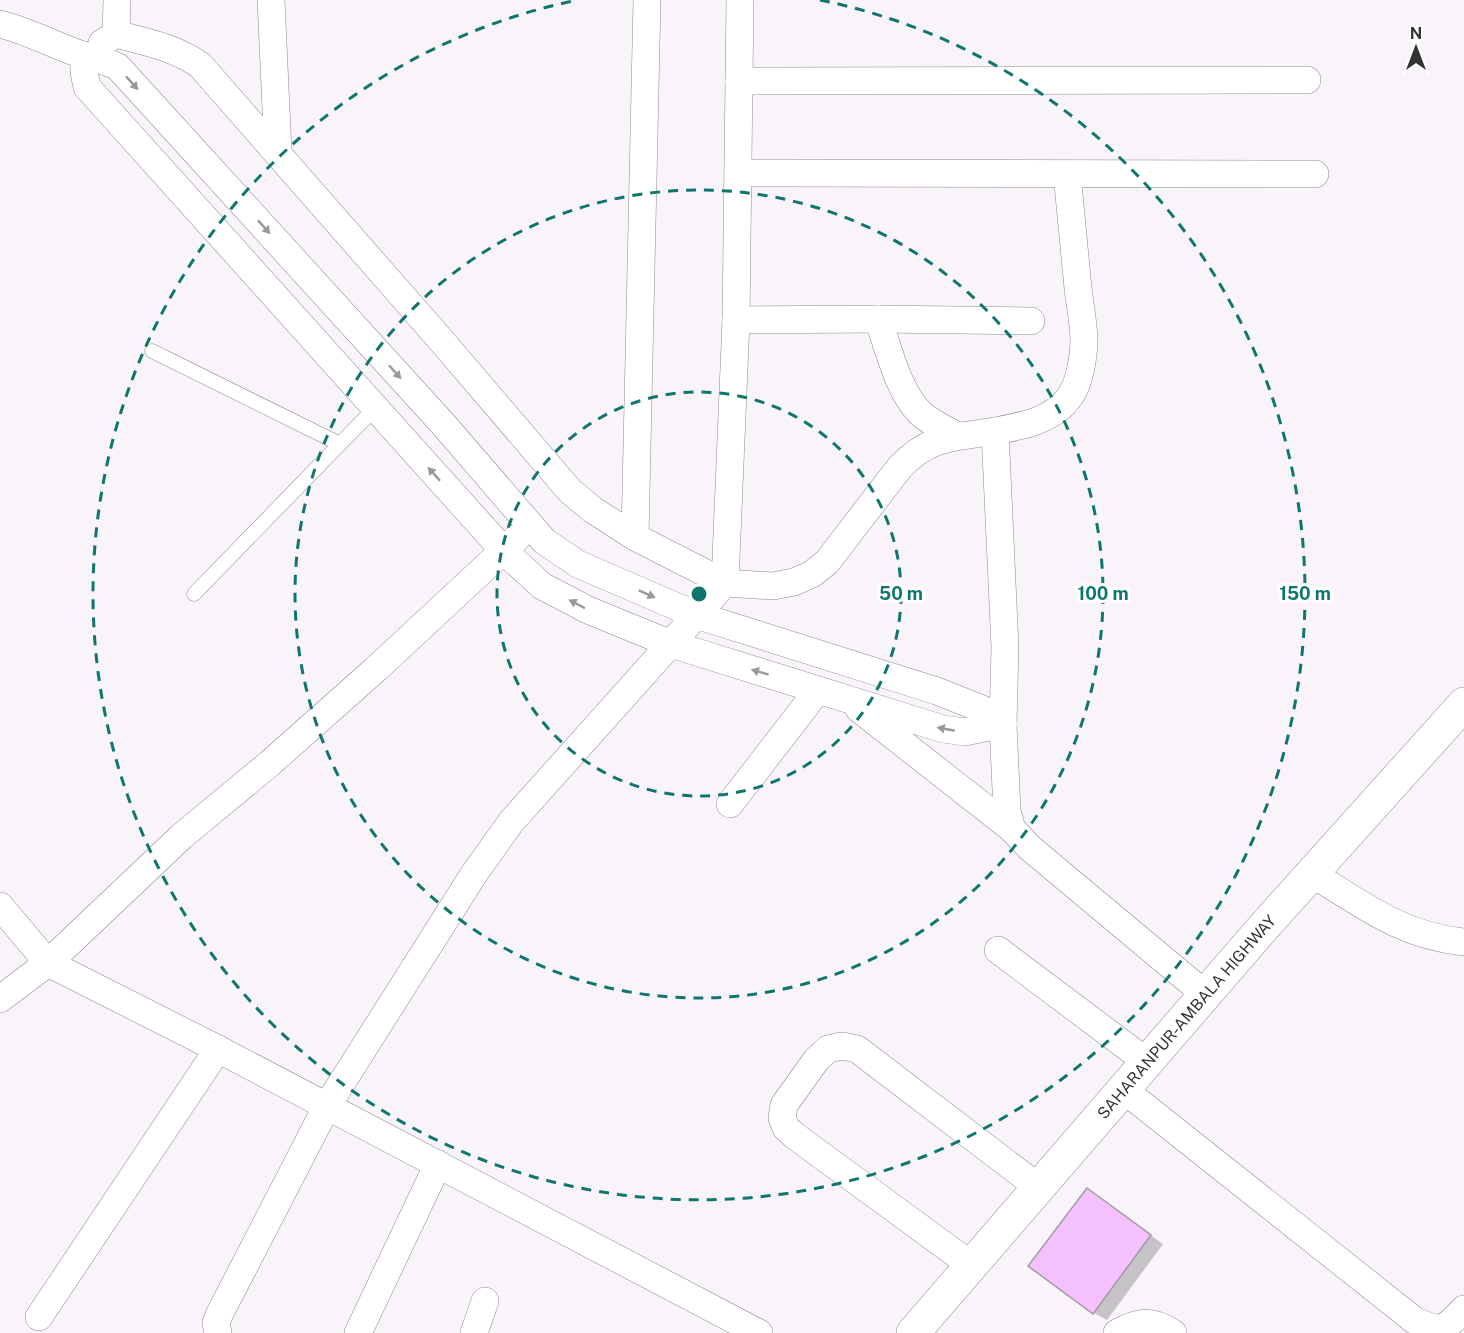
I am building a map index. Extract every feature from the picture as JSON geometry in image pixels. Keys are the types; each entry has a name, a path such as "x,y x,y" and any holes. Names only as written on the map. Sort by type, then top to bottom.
{"main road":[{"name":"SAHARANPUR-AMBALA HIGHWAY","path":"913,1333 1311,873 1464,704"}],"street":[{"path":"116,34 117,0"},
{"path":"271,0 278,152"},
{"path":"635,537 646,0"},
{"path":"218,1333 216,1323 219,1315 327,1106 474,874 511,822 725,583 736,320 740,0"},
{"path":"0,24 17,28 84,55 103,59 118,67 436,416 544,541 578,564 696,615 937,691 982,709 1004,723"},
{"path":"84,55 116,34 184,54 200,66 278,152 570,491 635,537 725,583 773,586 794,582 812,574 827,562 900,467 913,454 929,444 956,435 995,431 1039,420 1054,414 1070,397 1080,373 1084,342 1067,174"},
{"path":"84,55 87,87 504,551 543,586 588,610 671,644 943,729 965,732 1004,723"},
{"path":"739,81 1307,80"},
{"path":"739,173 1315,174"},
{"path":"878,319 901,382 910,399 921,413 956,435"},
{"path":"736,320 1031,321"},
{"path":"995,431 1005,647 1004,723 1007,811 1012,829"},
{"path":"0,999 48,963 182,836 277,757 504,551 530,524"},
{"path":"730,804 818,690"},
{"path":"847,699 1012,829 1030,848 1206,995"},
{"path":"1311,873 1396,925 1443,940 1464,942"},
{"path":"0,906 48,963 218,1049 759,1333"},
{"path":"998,950 1147,1062"},
{"path":"971,1265 795,1137 786,1128 782,1118 784,1105 817,1059 828,1049 842,1046 857,1049 1038,1187"},
{"path":"39,1317 218,1049"},
{"path":"1124,1090 1414,1320 1439,1331 1446,1328 1464,1309"},
{"path":"358,1333 438,1164"},
{"path":"474,1333 485,1301"},
{"path":"1117,1333 1141,1322 1162,1326 1173,1333"}],"lane":[{"path":"152,351 340,444"},
{"path":"194,594 375,408"}],"building":[{"path":"1087,1188 1151,1235 1093,1314 1028,1266"}]}
